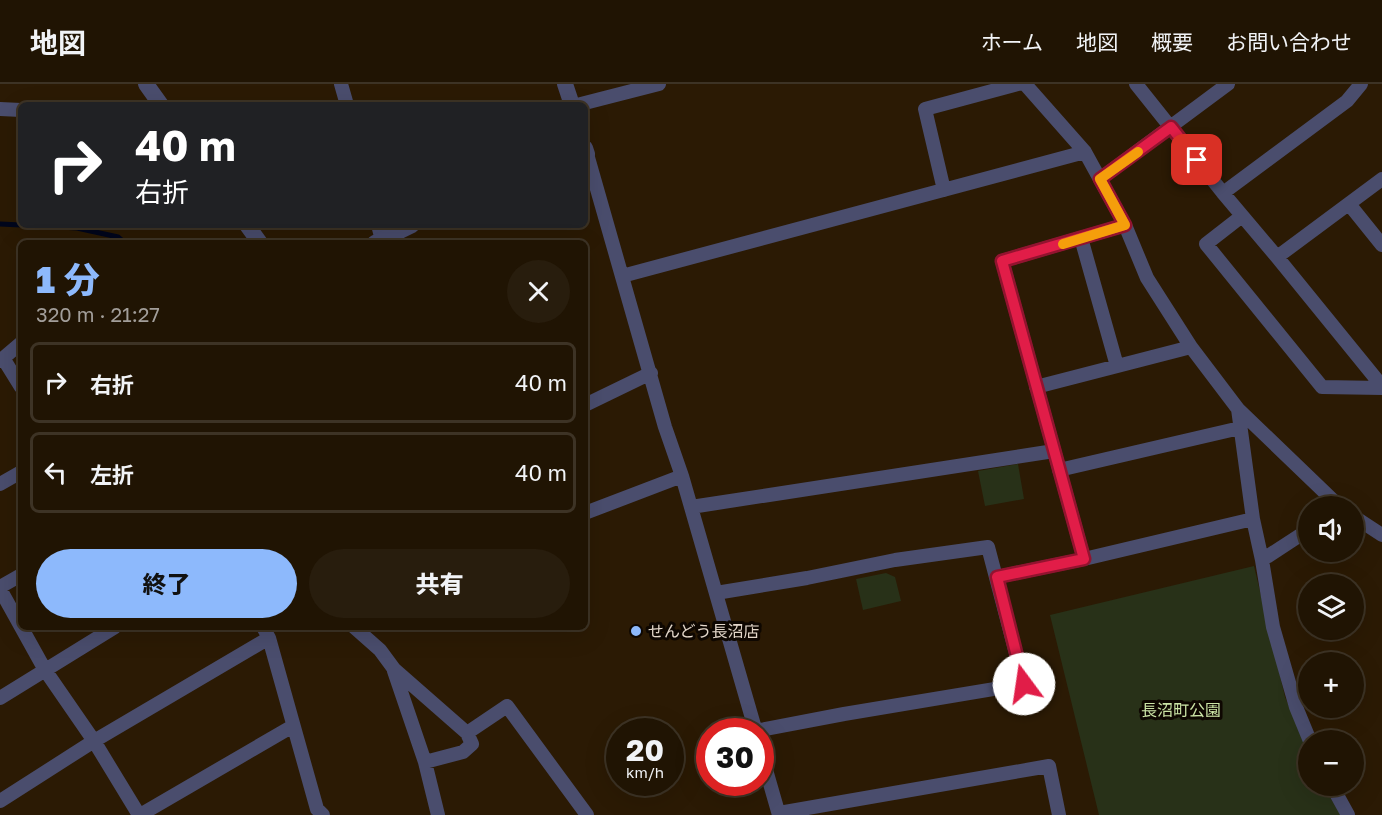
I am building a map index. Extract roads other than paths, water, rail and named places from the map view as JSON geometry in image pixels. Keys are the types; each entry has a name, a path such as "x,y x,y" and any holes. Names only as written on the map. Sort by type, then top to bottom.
{"street":[{"path":"146,84 156,102"},
{"path":"341,84 345,102"},
{"path":"566,84 571,102"},
{"path":"588,102 659,84"},
{"path":"944,190 925,109 1018,84"},
{"path":"1026,84 1085,152 1125,225 1147,278 1191,347 1238,409 1329,496"},
{"path":"1136,84 1382,387"},
{"path":"1100,179 1228,84"},
{"path":"1223,194 1347,101 1360,84"},
{"path":"0,109 18,110"},
{"path":"622,276 1085,152"},
{"path":"588,159 751,718"},
{"path":"1277,258 1382,179"},
{"path":"1349,204 1382,245"},
{"path":"1242,216 1206,244 1314,378 1322,387 1382,387"},
{"path":"1084,559 1002,261 1125,225"},
{"path":"378,236 403,228"},
{"path":"1080,238 1117,366"},
{"path":"18,346 2,359 18,383"},
{"path":"1036,387 1191,347"},
{"path":"588,404 651,373"},
{"path":"1238,409 1253,519 1274,627 1296,707 1305,730"},
{"path":"1059,470 1240,428"},
{"path":"691,507 1054,451"},
{"path":"0,484 18,474"},
{"path":"588,512 682,476"},
{"path":"997,577 1253,519"},
{"path":"1364,523 1382,535"},
{"path":"1262,560 1298,537"},
{"path":"716,593 895,560 988,547 1024,684 774,727"},
{"path":"18,577 0,588 18,621"},
{"path":"23,630 45,670 94,741 139,815 293,726"},
{"path":"0,698 110,630"},
{"path":"357,630 380,650 394,669 467,734 472,744 463,752 424,762"},
{"path":"0,801 266,632 316,813"},
{"path":"394,669 424,762 438,815"},
{"path":"467,734 507,706 587,815"},
{"path":"774,796 779,814 1049,766 1059,815"},
{"path":"1338,796 1348,815"}],"waterway":[{"path":"0,224 18,225"},
{"path":"77,228 118,237 122,240"}],"place":[{"name":"せんどう長沼店","path":"636,631"}],"park label":[{"name":"長沼町公園","path":"1181,710"}]}
